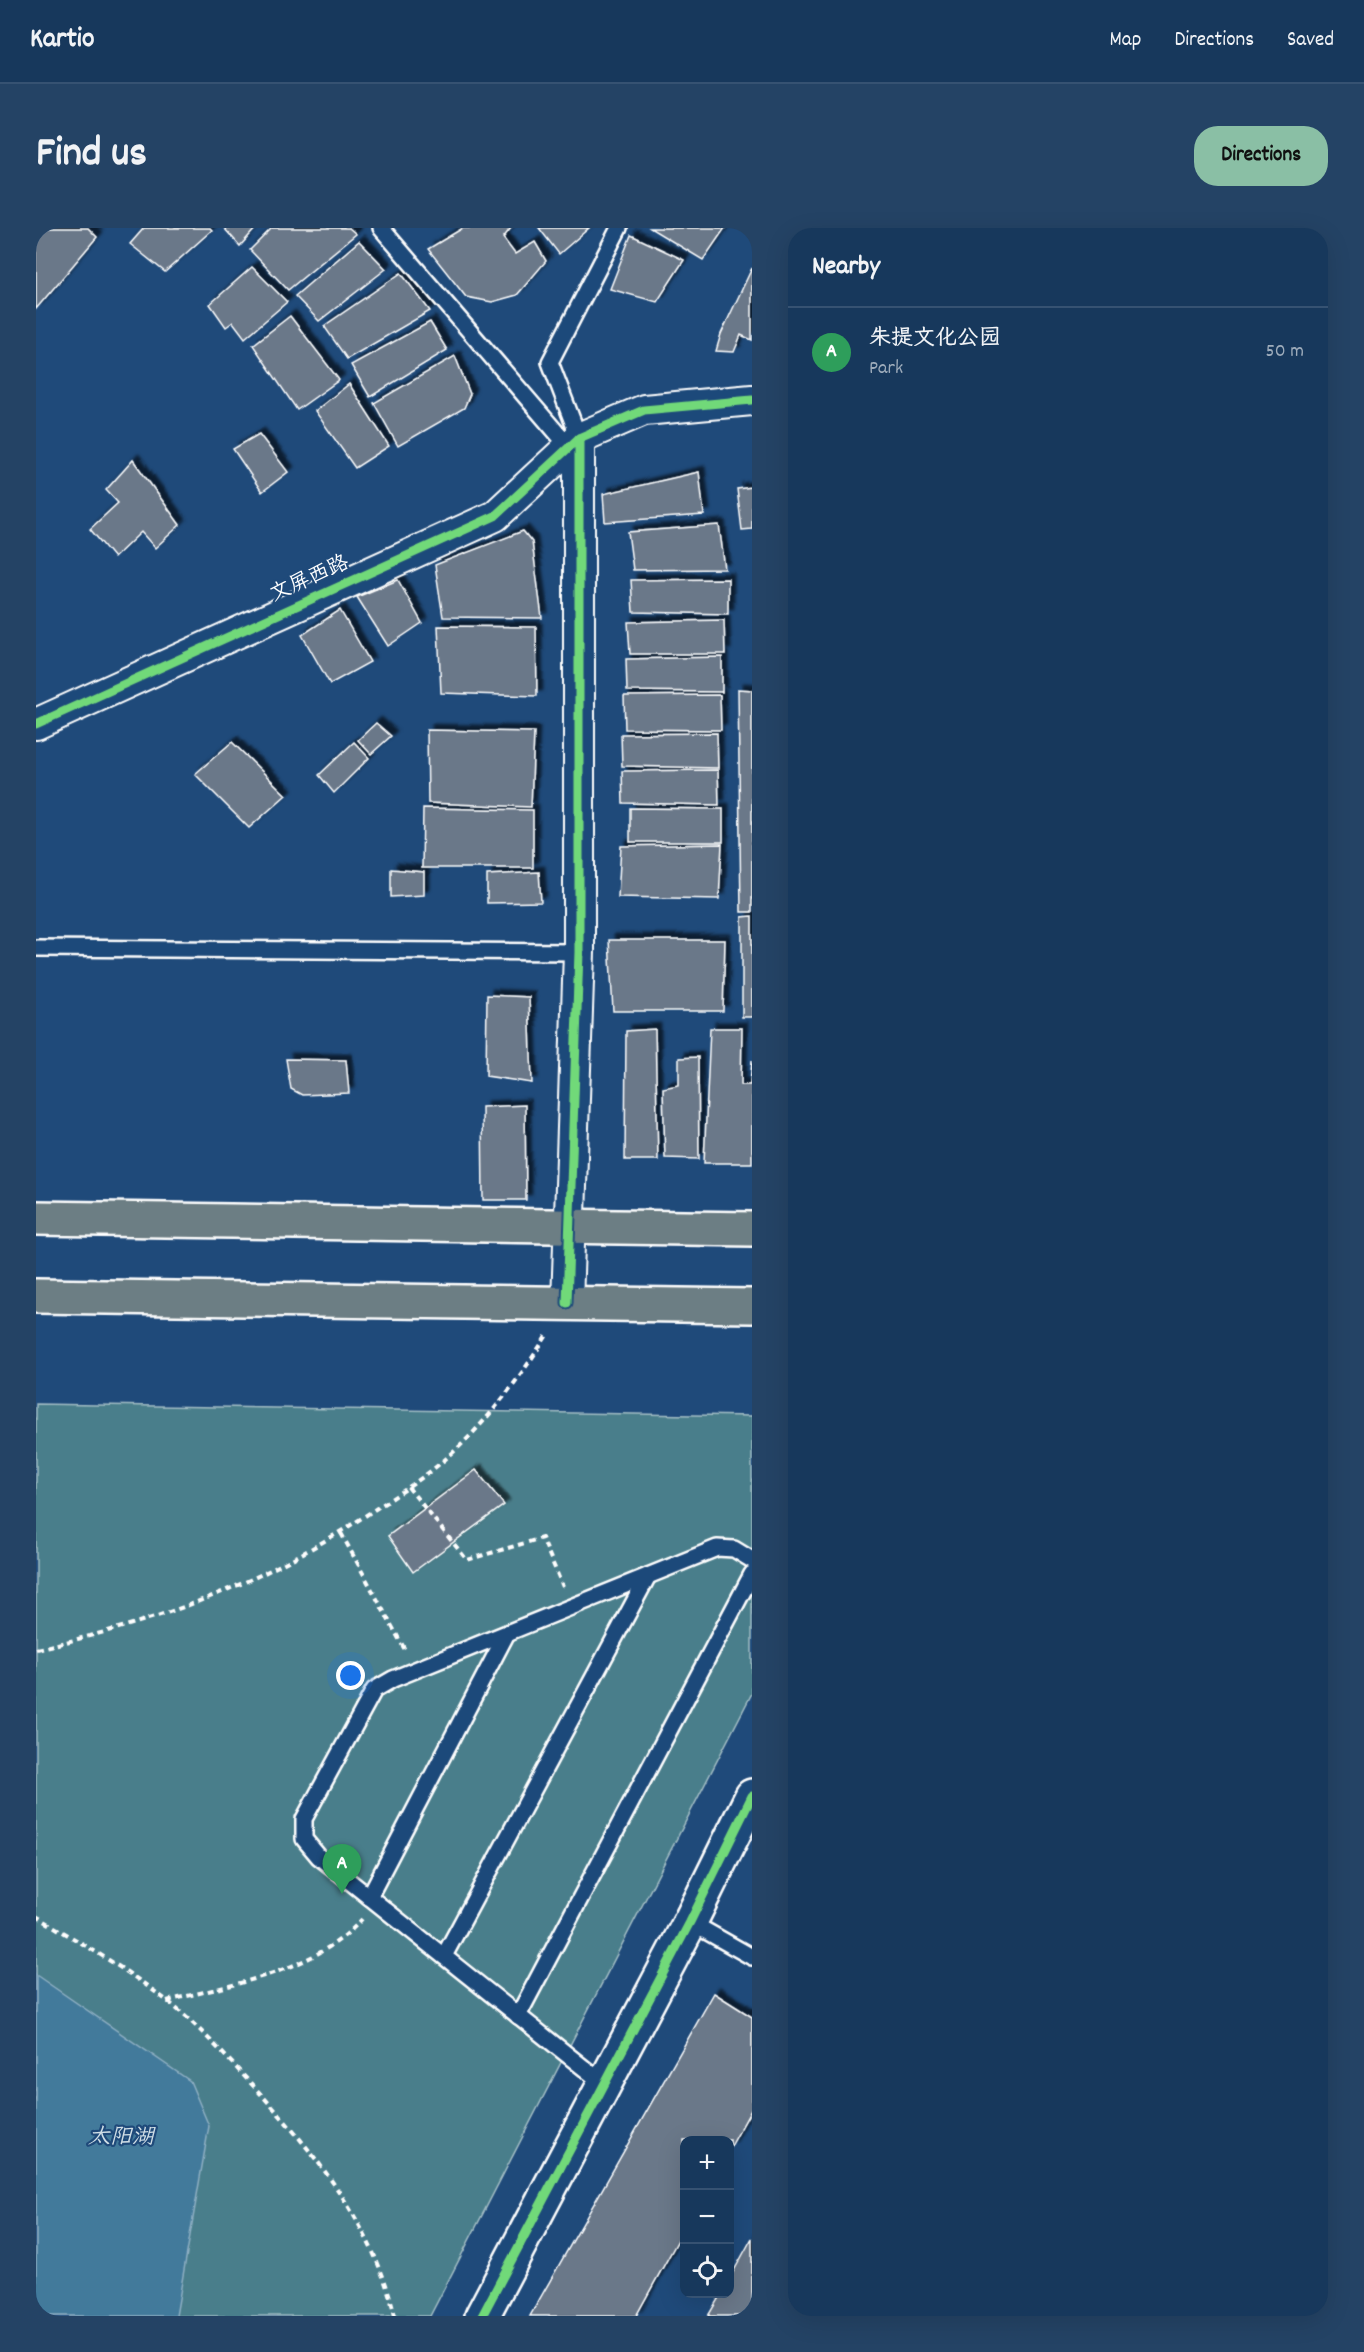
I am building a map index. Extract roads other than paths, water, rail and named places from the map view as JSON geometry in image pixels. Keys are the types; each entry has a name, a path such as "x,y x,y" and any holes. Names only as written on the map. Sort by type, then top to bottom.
{"highway":[{"path":"36,1218 752,1229"},
{"path":"36,1296 752,1306"}],"street":[{"name":"文屏西路","path":"36,724 495,516 574,443 644,410 752,400"},
{"path":"567,1304 579,952 574,443"},
{"path":"482,2316 690,1922 752,1796"}],"lane":[{"path":"381,228 574,443"},
{"path":"574,443 550,362 619,228"},
{"path":"36,948 579,952"},
{"path":"604,2084 319,1857 304,1839 304,1819 374,1690 415,1669 717,1548 734,1549 752,1560"},
{"path":"518,2016 752,1574"},
{"path":"444,1956 648,1576"},
{"path":"373,1900 507,1633"},
{"path":"690,1922 752,1957"}],"water":[{"name":"太阳湖","path":"36,1975 190,2081 209,2126 176,2316 36,2316"}],"place":[{"name":"朱提文化公园","path":"342,1894"}]}
